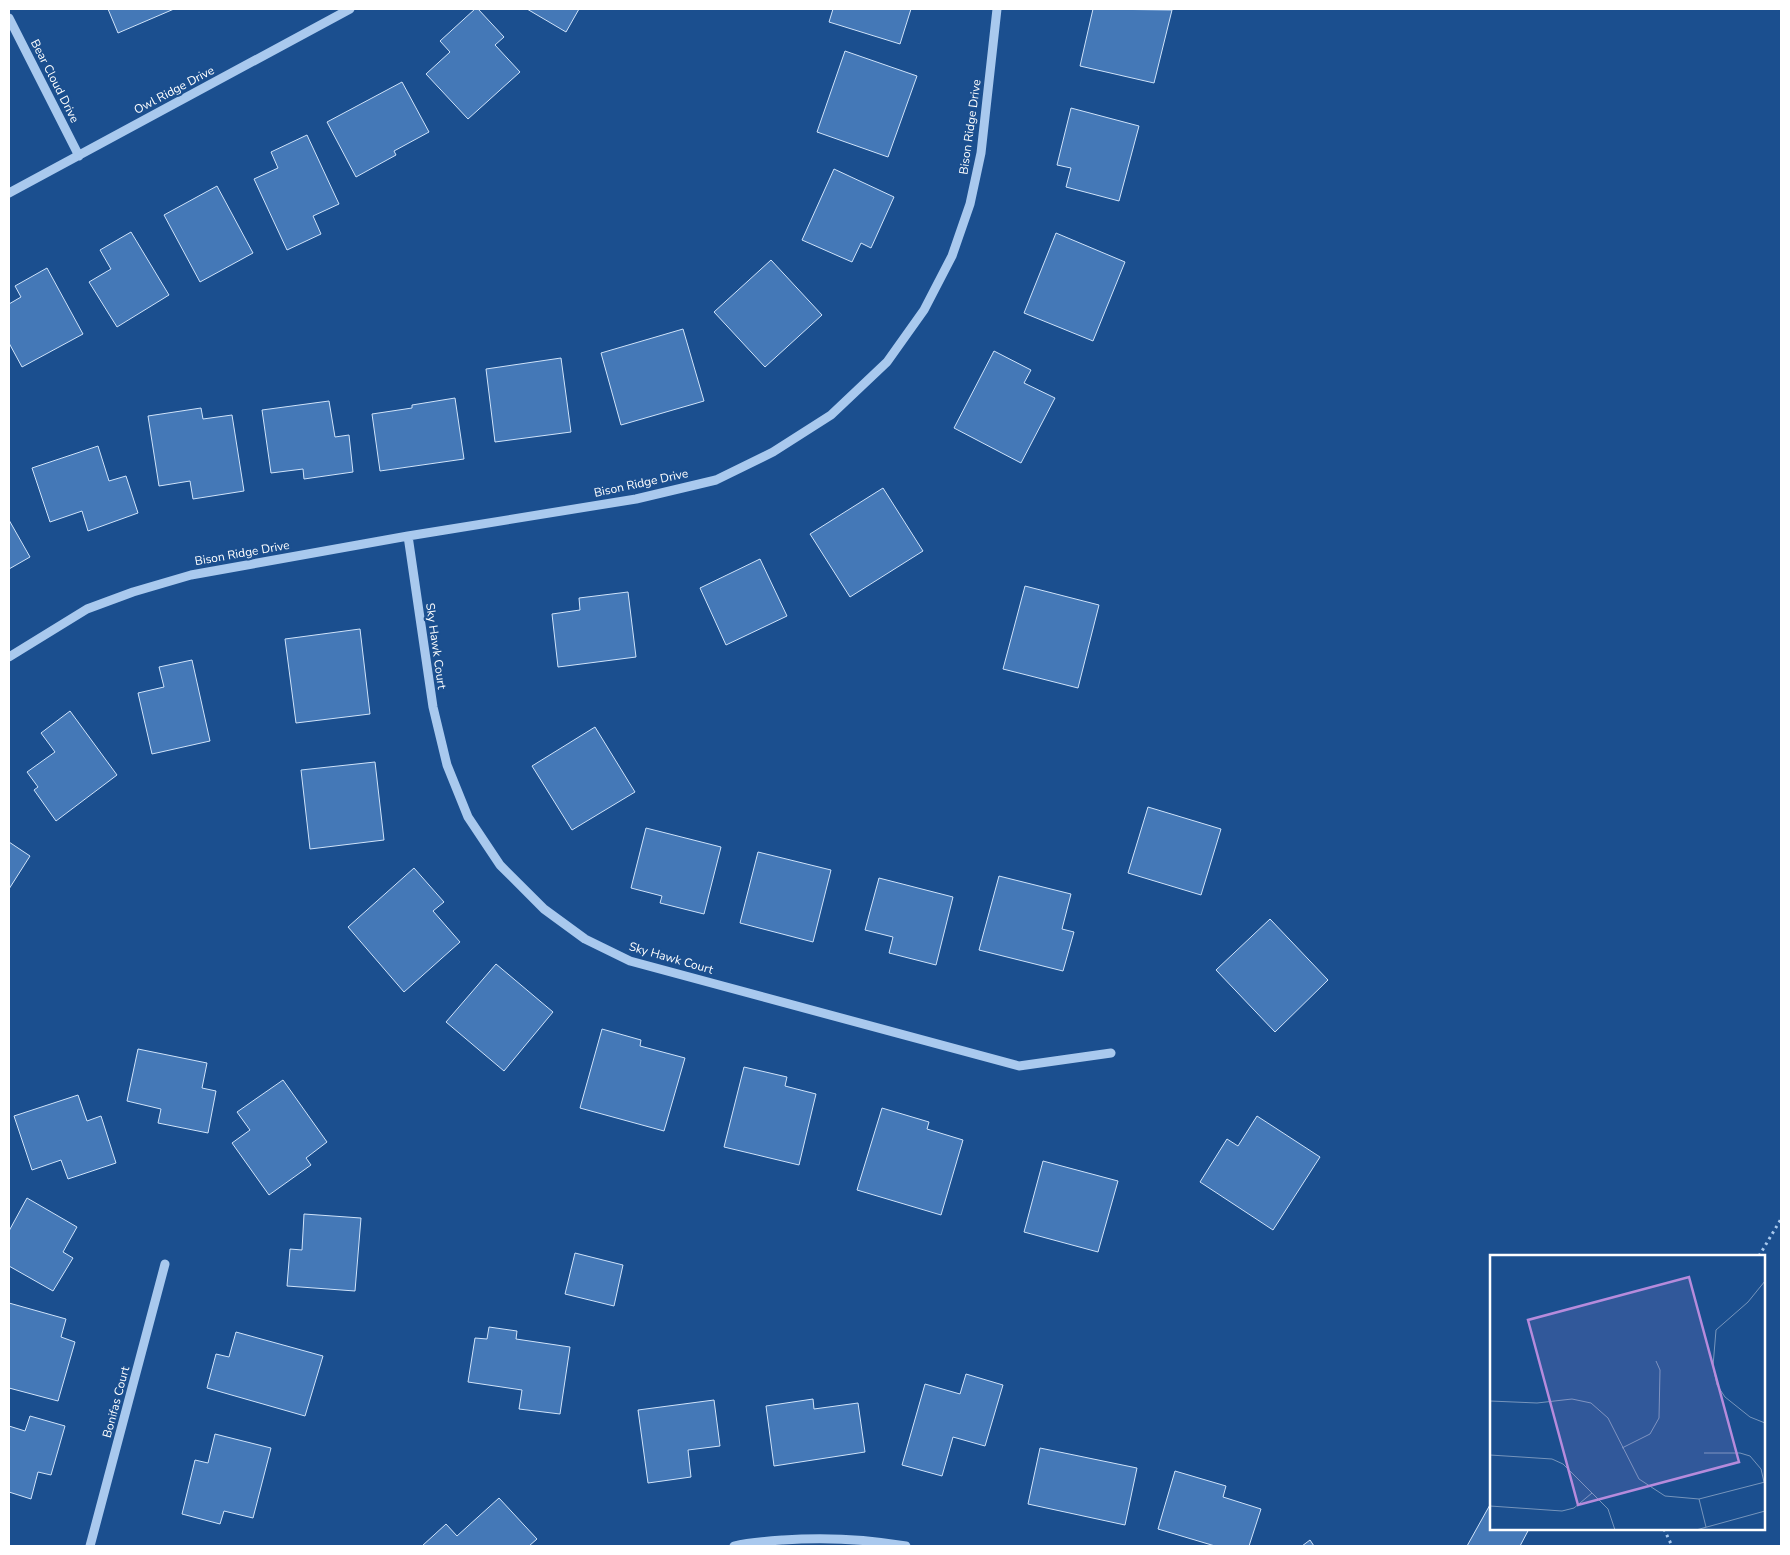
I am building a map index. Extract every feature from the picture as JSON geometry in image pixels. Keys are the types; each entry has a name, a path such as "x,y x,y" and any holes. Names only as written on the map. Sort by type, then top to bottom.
{"street":[{"name":"Owl Ridge Drive","path":"9,193 350,9"},
{"name":"Bison Ridge Drive","path":"9,657 87,609 133,592 191,575 408,536 636,499 716,480 773,452 831,416 886,362 924,310 952,256 970,204 981,153 997,9"},
{"name":"Bear Cloud Drive","path":"9,18 79,156"},
{"name":"Sky Hawk Court","path":"408,536 433,707 447,765 468,817 500,865 544,909 586,939 630,961 1019,1066 1111,1053"},
{"name":"Bonifas Court","path":"90,1546 165,1264"},
{"path":"734,1546 749,1542 816,1538 882,1542 906,1546"}],"path":[{"path":"1760,1255 1781,1219"},
{"path":"1664,1530 1672,1546"}],"building":[{"path":"108,9 174,9 118,33"},
{"path":"475,9 478,9 504,37 495,45 520,72 468,119 426,74 450,52 440,41"},
{"path":"527,9 579,9 566,32"},
{"path":"833,9 911,9 900,44 829,22"},
{"path":"1093,9 1172,10 1154,83 1080,66"},
{"path":"845,51 917,76 888,157 817,132"},
{"path":"402,82 429,132 394,151 396,155 356,177 327,122"},
{"path":"1071,108 1139,126 1119,201 1066,187 1071,168 1057,165"},
{"path":"307,135 339,204 313,216 321,234 287,250 254,179 278,168 271,152"},
{"path":"834,169 894,197 871,248 861,243 852,262 802,240"},
{"path":"217,186 253,253 200,282 164,215"},
{"path":"131,232 169,295 117,327 89,282 111,269 100,250"},
{"path":"1056,233 1125,262 1093,341 1024,313"},
{"path":"771,260 822,315 765,367 714,312"},
{"path":"47,268 83,334 22,367 9,343 9,304 21,297 15,286"},
{"path":"683,329 704,401 621,425 601,353"},
{"path":"994,351 1031,370 1024,383 1055,398 1021,463 954,428"},
{"path":"561,358 571,432 495,442 486,369"},
{"path":"455,398 464,459 380,471 372,414 412,408 412,405"},
{"path":"329,401 335,437 349,435 353,472 304,479 303,469 271,473 262,410"},
{"path":"201,408 203,419 232,415 244,491 193,499 190,481 159,486 148,416"},
{"path":"98,446 109,481 126,476 138,513 88,531 82,511 50,522 32,468"},
{"path":"883,488 923,551 850,597 810,534"},
{"path":"9,520 30,557 9,569"},
{"path":"760,559 787,616 726,645 700,588"},
{"path":"1025,586 1099,605 1078,688 1003,669"},
{"path":"628,592 636,657 558,667 552,614 580,610 579,598"},
{"path":"360,629 370,714 296,723 285,639"},
{"path":"192,660 210,741 152,754 138,693 164,687 159,667"},
{"path":"70,711 117,775 56,821 34,790 38,787 27,772 55,752 41,733"},
{"path":"595,727 635,792 572,830 532,766"},
{"path":"375,762 384,840 310,849 301,770"},
{"path":"1148,807 1221,829 1201,895 1128,873"},
{"path":"646,828 721,847 704,914 660,903 662,896 631,888"},
{"path":"9,842 30,856 9,889"},
{"path":"758,852 831,870 813,942 740,923"},
{"path":"414,868 444,902 433,911 460,942 404,992 348,927"},
{"path":"999,876 1071,894 1062,929 1074,932 1063,971 979,950"},
{"path":"879,878 953,897 936,965 889,953 893,937 865,930"},
{"path":"1270,919 1328,980 1275,1032 1216,970"},
{"path":"496,964 553,1012 504,1071 446,1022"},
{"path":"602,1029 641,1040 640,1046 685,1058 664,1131 580,1108"},
{"path":"138,1049 207,1063 202,1088 216,1091 208,1133 158,1123 161,1109 127,1101"},
{"path":"744,1067 787,1077 785,1086 816,1094 799,1165 724,1147"},
{"path":"283,1080 327,1142 306,1158 311,1165 269,1195 232,1143 250,1130 237,1112"},
{"path":"78,1095 87,1121 101,1116 116,1163 68,1179 61,1160 32,1170 14,1116"},
{"path":"882,1108 929,1122 927,1129 963,1140 941,1215 857,1190"},
{"path":"1257,1116 1320,1157 1273,1230 1200,1182 1227,1139 1238,1146"},
{"path":"1043,1161 1118,1181 1098,1252 1024,1232"},
{"path":"27,1198 77,1227 63,1252 73,1258 53,1291 9,1266 9,1231"},
{"path":"304,1214 361,1218 355,1291 287,1286 290,1249 302,1250"},
{"path":"575,1253 623,1265 614,1306 565,1294"},
{"path":"9,1303 66,1319 61,1337 75,1342 58,1401 9,1388"},
{"path":"489,1327 517,1331 516,1339 570,1347 560,1414 519,1409 522,1390 468,1382 475,1338 487,1339"},
{"path":"236,1332 323,1356 305,1416 207,1388 216,1354 229,1357"},
{"path":"966,1374 1003,1385 985,1446 953,1437 942,1476 902,1465 925,1384 960,1394"},
{"path":"813,1399 814,1409 858,1403 865,1452 774,1466 766,1406"},
{"path":"714,1400 720,1446 688,1450 691,1477 648,1483 638,1410"},
{"path":"30,1416 65,1426 51,1475 38,1472 31,1499 9,1492 9,1426 25,1431"},
{"path":"215,1434 271,1448 253,1518 224,1511 220,1524 182,1514 195,1460 208,1463"},
{"path":"1040,1448 1137,1468 1125,1525 1028,1504"},
{"path":"1175,1471 1226,1486 1223,1497 1261,1509 1249,1546 1215,1546 1158,1529"},
{"path":"499,1498 537,1539 529,1546 422,1546 446,1524 457,1536"},
{"path":"1490,1505 1490,1530 1528,1530 1520,1546 1467,1546"},
{"path":"1310,1540 1314,1546 1302,1546"}]}
